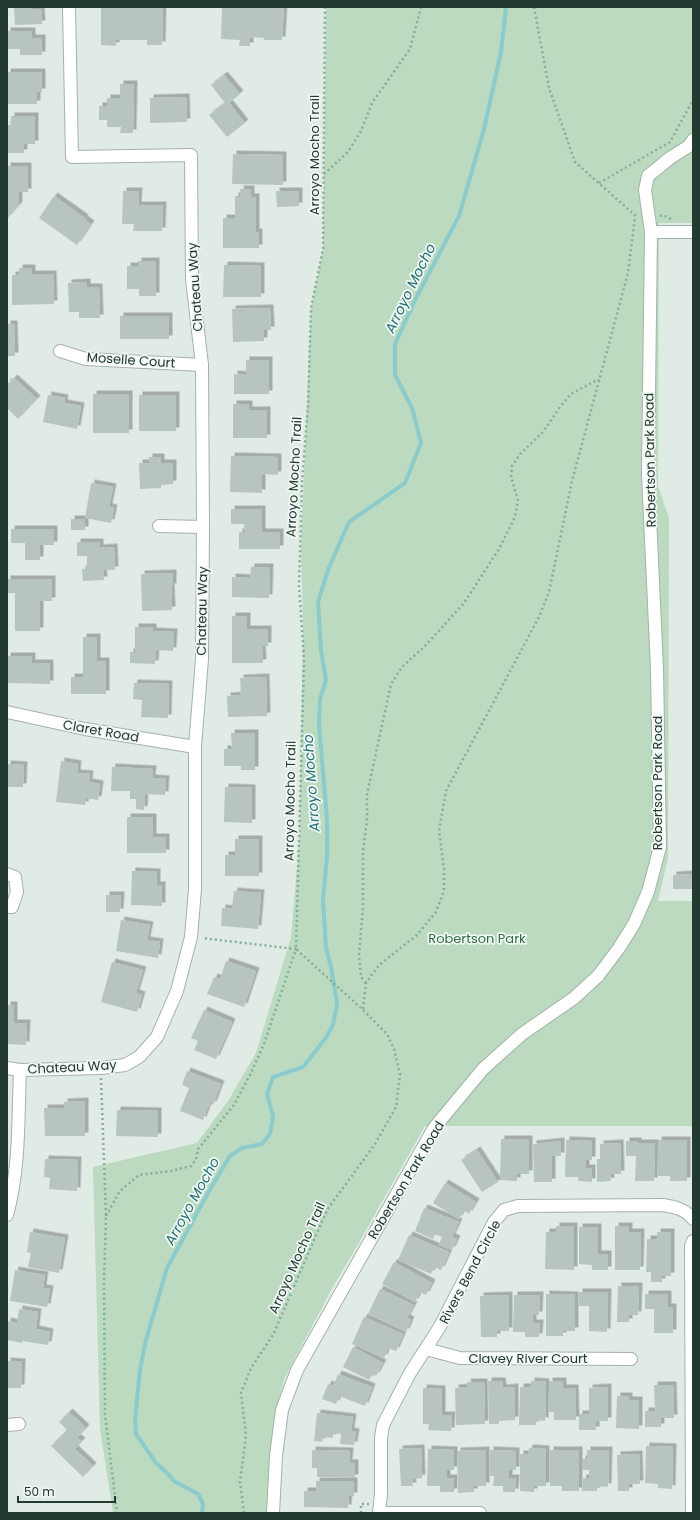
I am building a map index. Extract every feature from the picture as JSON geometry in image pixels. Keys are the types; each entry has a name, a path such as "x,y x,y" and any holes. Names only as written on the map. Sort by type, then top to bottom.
{"street":[{"name":"Chateau Way","path":"7,1215 11,1200 17,1156 20,1070 101,1068 125,1065 139,1057 157,1037 177,991 191,937 195,889 195,747 202,659 203,527 202,365 192,279 191,155 72,156 69,7"},
{"name":"Robertson Park Road","path":"273,1513 276,1456 282,1410 297,1370 434,1128 482,1069 522,1034 574,998 598,976 619,948 634,924 648,892 660,847 657,669 648,474 651,232 646,190 648,176 670,158 689,146 693,140"},
{"path":"651,232 693,232"},
{"name":"Moselle Court","path":"60,351 86,359 202,365"},
{"path":"160,526 203,527"},
{"name":"Claret Road","path":"7,712 85,729 195,747"},
{"path":"7,874 15,877 17,892 12,907 7,907"},
{"path":"7,1068 20,1070"},
{"name":"Rivers Bend Circle","path":"379,1513 381,1494 381,1438 383,1426 410,1373 440,1328 494,1222 504,1210 518,1206 663,1205 676,1207 689,1214 693,1219"},
{"path":"692,1513 691,1246 693,1241"},
{"name":"Clavey River Court","path":"426,1349 460,1358 631,1359"},
{"path":"379,1513 480,1513"}],"path":[{"name":"Arroyo Mocho Trail","path":"244,1513 240,1482 246,1436 241,1393 251,1368 276,1329 326,1210 375,1144 396,1107 400,1074 394,1049 387,1034 296,949 304,659 300,586 302,482 308,406 311,308 324,249 325,7"},
{"path":"324,174 348,152 361,131 372,103 410,49 422,7"},
{"path":"363,1010 366,983 379,965 417,935 436,912 444,891 444,869 439,831 446,791 539,616 549,592 572,481 598,379 628,273 635,217 599,182 575,162 549,88 534,7"},
{"path":"599,182 670,142 693,100"},
{"path":"366,983 361,977 359,955 363,907 363,851 367,820 367,794 391,684 402,667 427,644 464,603 499,549 515,517 518,500 511,477 512,466 518,457 543,432 571,394 598,379"},
{"path":"106,1216 120,1191 139,1175 171,1171 191,1166 196,1159 198,1149 234,1105 250,1075 264,1044 296,949 191,937"},
{"path":"101,1068 106,1216 104,1284 105,1414 117,1513"}],"green space":[{"name":"Robertson Park","path":"326,7 693,7 693,223 659,223 658,486 669,518 668,858 658,901 693,901 693,1126 425,1126 334,1285 285,1377 274,1421 269,1513 113,1513 100,1429 93,1167 197,1143 228,1101 256,1053 291,937 299,843 303,632 301,545 311,308 323,249"}],"building":[{"path":"14,7 32,7 32,9 41,9 42,24 15,25"},
{"path":"101,7 163,8 162,45 147,45 147,40 116,40 116,46 101,45"},
{"path":"222,7 284,7 282,40 264,40 264,38 250,37 250,46 239,46 240,40 221,39"},
{"path":"7,31 32,31 32,38 42,38 42,55 20,55 20,49 7,49"},
{"path":"7,72 42,72 42,92 37,92 37,104 7,104"},
{"path":"224,75 240,94 229,103 245,123 227,137 209,115 225,103 211,85"},
{"path":"120,84 134,84 133,133 120,133 121,127 107,127 107,120 99,120 99,106 107,106 107,98 120,98"},
{"path":"186,97 187,122 150,123 150,98"},
{"path":"11,116 35,116 35,144 24,144 24,153 7,153 7,125 11,125"},
{"path":"233,154 283,155 283,185 232,184"},
{"path":"7,166 28,166 28,192 19,192 19,205 7,219"},
{"path":"240,189 251,189 251,197 256,197 256,232 259,232 259,248 223,248 223,218 235,218 235,196 241,196"},
{"path":"123,191 139,191 138,205 163,205 162,231 133,231 134,224 122,224"},
{"path":"276,191 299,191 299,206 277,207"},
{"path":"54,196 91,224 77,245 39,218"},
{"path":"138,261 156,261 156,296 139,296 139,289 127,289 127,266 138,266"},
{"path":"224,265 261,266 261,297 223,297"},
{"path":"19,268 32,268 32,274 53,274 54,304 12,305 12,275 19,275"},
{"path":"87,282 87,287 99,287 100,318 79,318 79,312 69,312 68,283"},
{"path":"270,308 271,330 264,330 264,341 233,342 232,309"},
{"path":"120,316 169,316 169,339 120,339"},
{"path":"7,324 14,324 15,356 7,356"},
{"path":"246,360 269,360 269,394 234,394 234,374 246,375"},
{"path":"14,378 37,399 18,419 7,408 7,381 9,383"},
{"path":"93,394 129,394 129,433 93,433"},
{"path":"48,395 65,398 64,403 81,406 77,429 43,422"},
{"path":"139,395 176,395 176,431 139,431"},
{"path":"233,404 249,404 249,410 267,410 267,438 233,438"},
{"path":"231,456 278,457 278,475 262,474 262,493 230,492"},
{"path":"149,457 161,457 161,463 173,463 173,484 161,485 161,488 140,489 139,463 149,463"},
{"path":"91,483 113,487 109,507 114,508 111,523 85,518"},
{"path":"231,509 262,509 262,532 280,532 280,549 239,549 239,532 244,532 244,524 231,524"},
{"path":"71,519 85,519 85,530 71,530"},
{"path":"11,529 54,529 54,545 40,545 40,560 25,560 25,543 11,543"},
{"path":"77,542 100,542 100,548 114,547 115,570 103,570 104,580 83,581 82,569 87,569 87,556 77,556"},
{"path":"251,567 270,567 269,598 232,597 232,577 250,578"},
{"path":"173,573 173,587 171,587 172,610 142,611 141,574"},
{"path":"7,579 52,579 52,601 40,601 40,631 15,631 15,593 7,593"},
{"path":"232,616 247,616 247,629 268,629 268,646 262,646 263,663 232,663"},
{"path":"135,627 153,627 153,631 174,632 173,651 156,650 155,664 130,663 130,652 135,652"},
{"path":"83,637 97,637 97,661 106,661 106,694 71,694 71,677 83,677"},
{"path":"7,656 32,656 32,663 50,663 50,684 7,683"},
{"path":"266,677 267,716 228,717 227,696 241,695 240,678"},
{"path":"134,683 169,684 168,718 141,717 142,700 133,699"},
{"path":"231,733 255,733 255,770 241,770 241,766 224,766 224,749 232,749"},
{"path":"61,761 78,764 77,773 90,774 89,782 100,784 98,800 86,798 85,805 56,802"},
{"path":"7,764 24,765 23,787 7,787"},
{"path":"112,767 153,769 152,778 166,779 165,795 145,794 144,810 136,809 136,799 130,799 130,791 111,791"},
{"path":"225,787 252,788 252,823 224,822"},
{"path":"127,817 153,817 153,837 166,837 166,853 127,853"},
{"path":"235,839 259,839 259,876 225,876 225,855 235,855"},
{"path":"132,871 157,872 157,885 162,885 162,906 131,905"},
{"path":"692,874 692,889 673,889 673,875"},
{"path":"234,891 261,893 258,929 221,926 222,908 232,909"},
{"path":"106,895 121,895 120,912 106,912"},
{"path":"121,920 150,925 147,940 160,942 158,958 116,951"},
{"path":"226,961 256,971 244,1007 207,994 214,977 220,979"},
{"path":"112,962 143,970 136,993 142,995 137,1012 101,1002"},
{"path":"7,1005 14,1005 14,1023 27,1023 26,1045 7,1044"},
{"path":"204,1010 232,1022 216,1059 194,1050 198,1041 191,1038"},
{"path":"187,1071 221,1084 213,1105 209,1104 203,1120 180,1111 189,1088 182,1085"},
{"path":"85,1101 85,1136 45,1136 44,1108 64,1108 64,1102"},
{"path":"117,1110 158,1111 158,1137 116,1136"},
{"path":"501,1139 529,1139 529,1174 517,1174 517,1181 500,1180"},
{"path":"566,1140 592,1141 592,1160 586,1160 586,1168 592,1168 592,1182 578,1181 578,1177 565,1177"},
{"path":"658,1140 687,1140 687,1181 670,1181 670,1176 658,1176"},
{"path":"561,1141 561,1156 552,1156 552,1182 534,1182 533,1144"},
{"path":"626,1141 655,1143 654,1181 635,1181 636,1156 626,1156"},
{"path":"620,1143 621,1174 610,1174 611,1181 597,1182 597,1159 600,1159 600,1144"},
{"path":"477,1150 498,1182 482,1192 461,1160"},
{"path":"45,1159 78,1160 77,1191 49,1189 50,1178 44,1177"},
{"path":"445,1183 476,1202 469,1214 464,1210 459,1219 433,1203"},
{"path":"424,1208 459,1222 452,1237 457,1239 452,1250 439,1245 442,1237 435,1234 433,1239 415,1231"},
{"path":"556,1226 574,1226 574,1270 545,1269 546,1232 556,1232"},
{"path":"615,1226 629,1226 629,1232 641,1232 640,1270 615,1270"},
{"path":"579,1227 598,1227 598,1254 608,1254 608,1270 592,1270 592,1265 579,1264"},
{"path":"30,1232 65,1238 59,1273 28,1267 31,1253 27,1252"},
{"path":"657,1232 671,1232 671,1276 662,1276 662,1282 651,1282 651,1272 646,1272 647,1239 657,1239"},
{"path":"409,1235 449,1252 441,1270 434,1267 431,1274 398,1260"},
{"path":"394,1262 432,1283 426,1295 420,1292 415,1302 382,1284"},
{"path":"15,1270 45,1275 43,1288 50,1289 47,1307 10,1301"},
{"path":"618,1286 639,1286 638,1315 629,1315 629,1322 617,1322"},
{"path":"380,1289 414,1305 407,1318 411,1320 406,1332 368,1314"},
{"path":"579,1292 608,1292 607,1332 589,1331 589,1306 579,1306"},
{"path":"546,1294 575,1295 575,1331 563,1331 563,1336 546,1336"},
{"path":"645,1294 668,1294 668,1307 673,1307 673,1333 654,1333 654,1309 645,1309"},
{"path":"509,1295 509,1331 497,1331 497,1337 481,1337 480,1296"},
{"path":"514,1295 540,1295 539,1315 533,1315 533,1323 540,1323 539,1337 525,1337 525,1332 513,1332"},
{"path":"19,1309 38,1312 36,1329 50,1332 48,1345 7,1340 7,1321 17,1323"},
{"path":"364,1317 403,1334 396,1351 388,1348 384,1358 352,1344"},
{"path":"353,1347 383,1363 376,1376 372,1374 369,1380 343,1367"},
{"path":"7,1361 22,1362 21,1388 7,1388"},
{"path":"338,1374 372,1387 365,1406 339,1396 336,1404 322,1399 328,1384 333,1386"},
{"path":"488,1381 502,1381 503,1388 515,1387 515,1420 499,1421 499,1424 489,1424"},
{"path":"531,1381 546,1382 545,1421 536,1420 536,1425 519,1425 520,1387 531,1387"},
{"path":"549,1381 563,1381 563,1388 575,1388 576,1420 554,1420 554,1412 549,1412"},
{"path":"467,1382 484,1382 485,1424 456,1425 455,1388 468,1387"},
{"path":"654,1385 673,1385 674,1418 661,1418 661,1427 645,1427 645,1411 655,1411"},
{"path":"608,1387 608,1421 596,1421 596,1430 579,1430 579,1414 589,1414 589,1388"},
{"path":"423,1388 442,1389 442,1415 452,1415 451,1431 428,1430 429,1424 423,1424"},
{"path":"617,1396 629,1396 629,1400 639,1400 639,1429 616,1428"},
{"path":"69,1412 86,1428 77,1438 82,1441 75,1449 93,1466 83,1477 51,1446 67,1430 59,1422"},
{"path":"317,1413 353,1417 351,1431 356,1432 354,1445 340,1444 341,1434 333,1433 333,1438 323,1437 322,1442 314,1441"},
{"path":"646,1446 673,1447 672,1489 658,1488 658,1484 645,1483"},
{"path":"421,1448 422,1478 412,1479 413,1486 401,1486 399,1449"},
{"path":"529,1448 546,1449 546,1486 534,1486 534,1492 520,1491 520,1454 528,1454"},
{"path":"428,1449 454,1450 454,1470 447,1470 447,1478 454,1478 454,1492 440,1492 440,1486 427,1486"},
{"path":"312,1450 350,1451 349,1463 355,1463 355,1478 317,1477 317,1468 312,1468"},
{"path":"486,1450 486,1486 474,1486 474,1492 458,1493 457,1451"},
{"path":"490,1450 516,1451 516,1470 509,1470 509,1478 516,1478 515,1492 503,1492 503,1486 493,1486 494,1476 490,1476"},
{"path":"550,1450 579,1450 579,1491 562,1491 562,1486 550,1486"},
{"path":"587,1450 609,1450 608,1487 597,1486 597,1491 582,1491 583,1478 589,1478 589,1470 582,1470 582,1459 587,1459"},
{"path":"639,1454 640,1484 629,1484 629,1491 618,1491 617,1455"},
{"path":"316,1481 354,1481 354,1496 349,1496 348,1508 304,1507 304,1491 316,1491"}],"waterway":[{"name":"Arroyo Mocho","path":"202,1513 203,1504 198,1494 174,1481 156,1463 136,1434 135,1419 140,1370 146,1340 167,1268 230,1156 242,1148 262,1144 270,1134 273,1116 267,1094 273,1077 303,1067 325,1039 333,1025 337,1004 331,967 326,948 323,900 327,856 327,819 319,725 320,699 326,680 321,651 318,602 328,570 349,522 405,483 421,443 412,408 395,375 395,344 415,300 459,216 484,129 501,52 506,7"}]}
